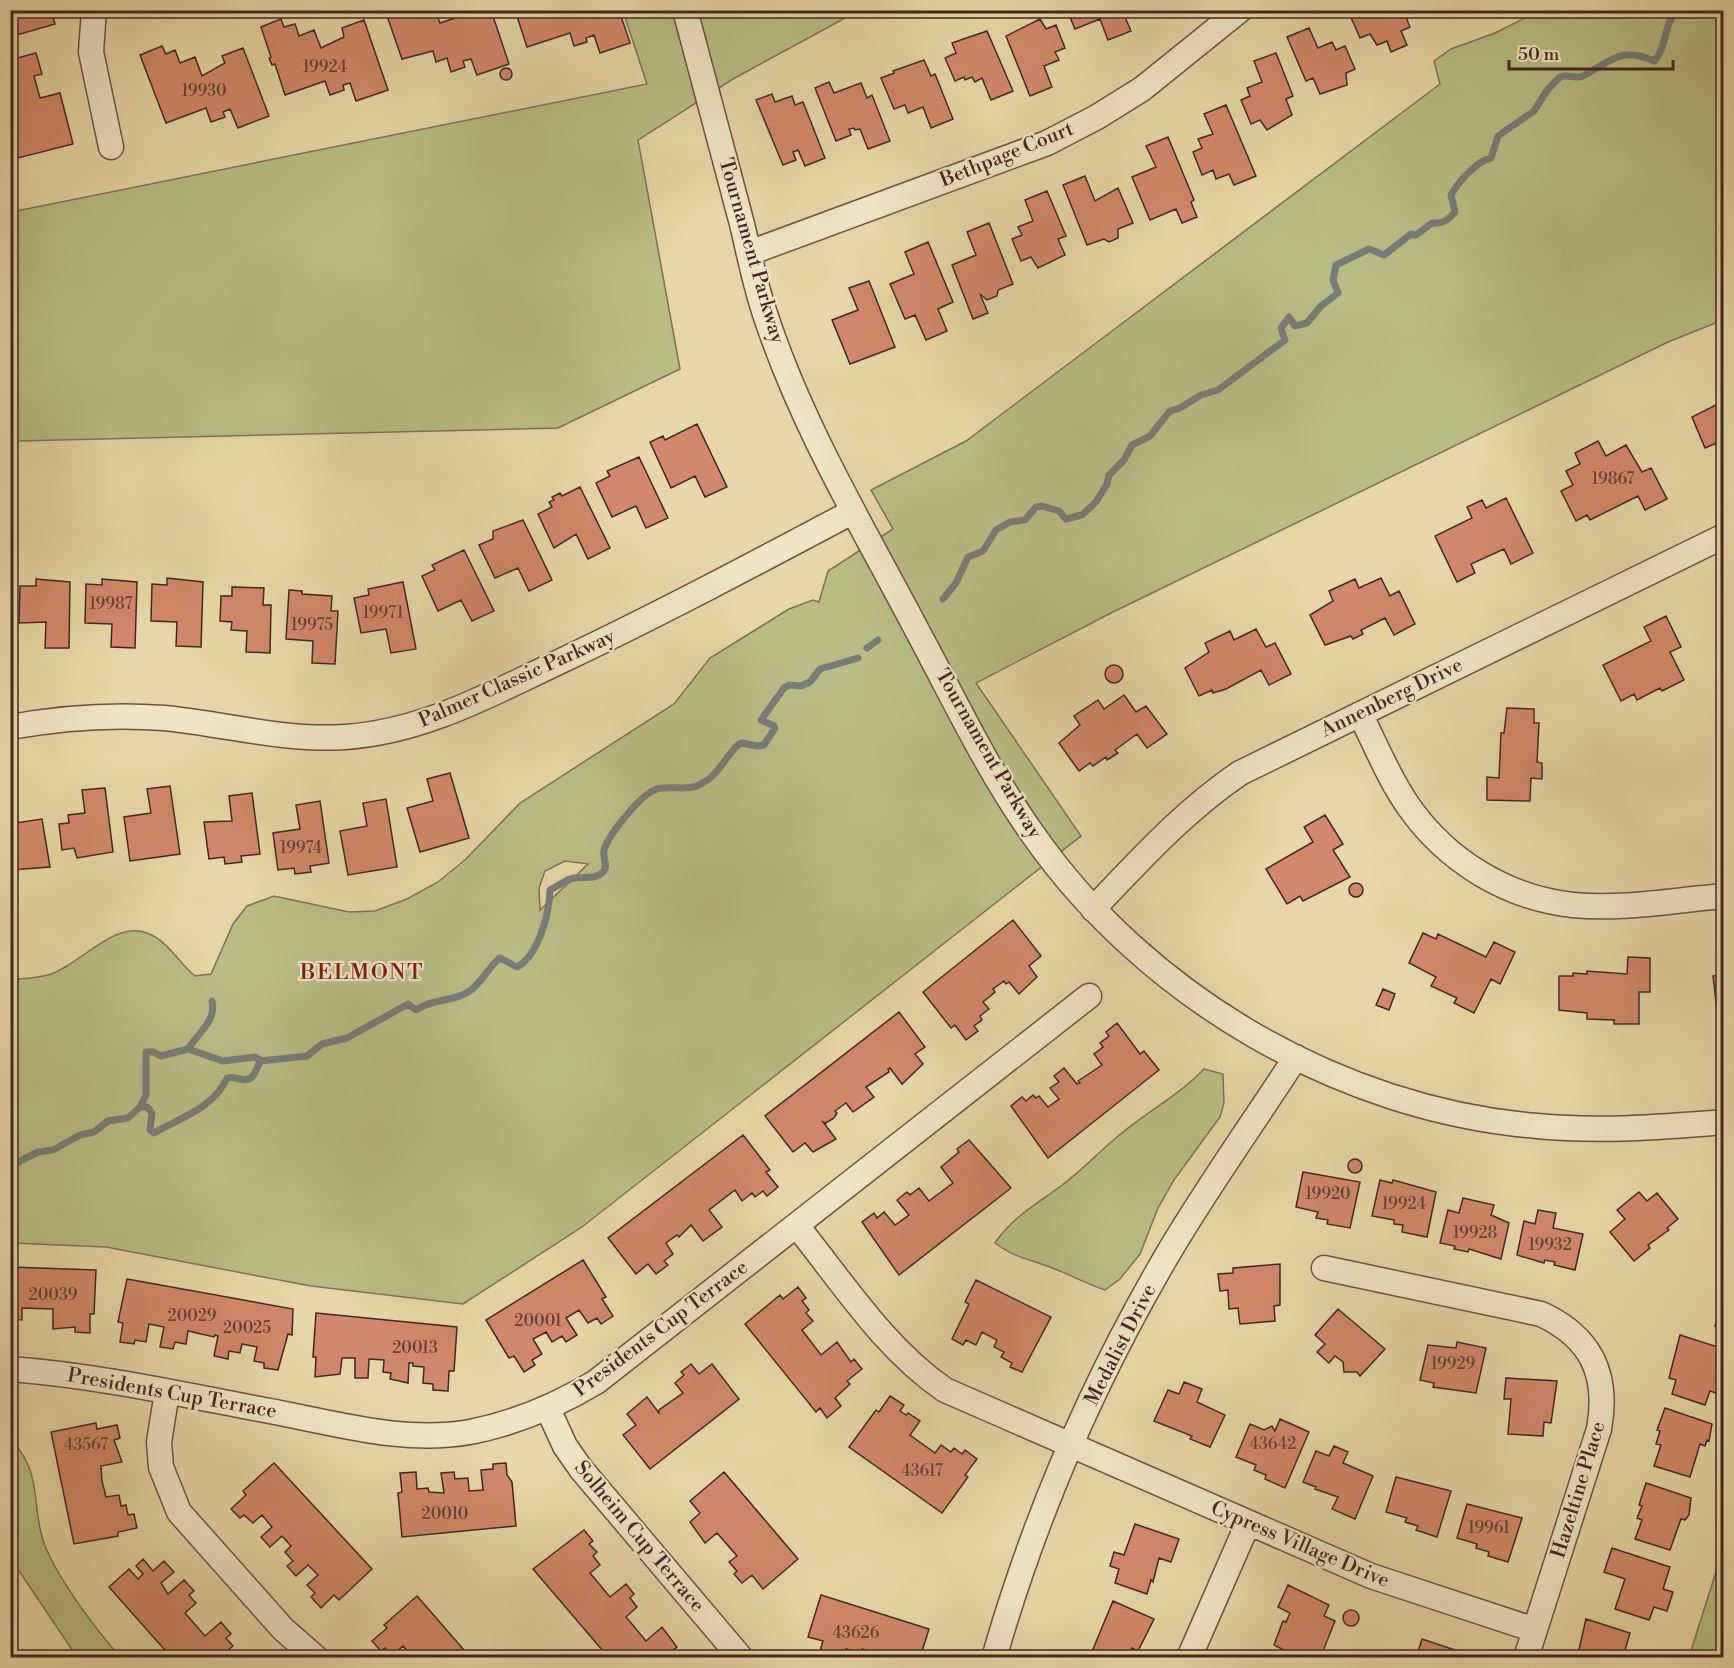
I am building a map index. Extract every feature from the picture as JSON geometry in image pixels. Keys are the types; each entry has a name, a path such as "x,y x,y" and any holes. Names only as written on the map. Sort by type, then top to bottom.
{"street":[{"path":"94,10 91,52 111,147"},
{"name":"Tournament Parkway","path":"685,10 764,313 811,430 852,512 1003,788 1033,835 1093,909 1185,989 1236,1024 1296,1057 1350,1081 1403,1099 1474,1117 1533,1126 1590,1130 1724,1122"},
{"name":"Bethpage Court","path":"749,253 1047,143 1097,117 1142,89 1240,10"},
{"name":"Palmer Classic Parkway","path":"10,727 45,721 108,717 162,718 309,738 388,732 435,720 659,615 852,512"},
{"name":"Annenberg Drive","path":"1093,909 1174,824 1204,797 1240,773 1724,536"},
{"path":"1360,714 1395,783 1427,830 1449,852 1477,872 1509,888 1542,899 1573,905 1602,906 1724,896"},
{"name":"Presidents Cup Terrace","path":"10,1369 167,1392 386,1434 468,1432 508,1423 548,1409 596,1382 1089,996"},
{"name":"Medalist Drive","path":"994,1658 1034,1535 1071,1446 1125,1333 1172,1247 1296,1057"},
{"name":"Cypress Village Drive","path":"797,1226 897,1352 920,1373 964,1400 1371,1576 1535,1630"},
{"name":"Hazeltine Place","path":"1324,1268 1541,1314 1563,1324 1587,1348 1601,1384 1603,1407 1599,1429 1526,1658"},
{"path":"167,1392 159,1442 161,1467 179,1512 283,1629 316,1658"},
{"name":"Solheim Cup Terrace","path":"548,1409 565,1446 581,1469 741,1658"},
{"path":"1189,1658 1248,1523"}],"green space":[{"path":"1561,10 1723,11 1723,320 1668,342 1111,613 976,683 1081,836 582,1227 463,1304 311,1286 106,1247 11,1243 11,979 48,975 72,963 109,938 135,931 147,933 161,941 195,976 211,974 233,924 247,906 274,896 349,912 375,911 407,899 438,882 466,859 520,803 674,704 710,658 789,609 813,600 819,602 828,571 893,529 871,490 966,441 1440,84 1434,61 1451,49 1495,33 1539,11 1554,13","holes":["565,861 588,864 540,910 539,888 545,871"]},
{"path":"623,11 858,11 733,79 638,140 680,369 558,428 18,441 11,431 11,212 647,84"},
{"path":"1204,1069 1223,1074 1224,1103 1220,1117 1174,1180 1158,1208 1140,1254 1120,1279 1105,1290 1014,1254 995,1243 1017,1218 1068,1180 1117,1137 1183,1088"},
{"path":"13,1442 23,1455 33,1480 38,1519 45,1546 79,1604 120,1657 77,1657 11,1559 10,1443"},
{"path":"1723,1550 1723,1657 1689,1657"}],"building":[{"path":"10,10 51,10 55,24 10,37"},
{"path":"385,10 435,10 440,23 458,17 457,15 466,10 491,10 509,64 477,75 471,59 463,61 465,67 451,72 447,58 436,62 433,51 402,59"},
{"path":"515,10 619,10 630,43 600,53 594,35 586,38 587,42 574,46 570,33 527,47"},
{"path":"1067,10 1122,10 1131,31 1108,40 1100,19 1075,29"},
{"path":"1360,10 1403,10 1410,27 1401,31 1407,45 1391,52 1387,41 1377,45 1370,34 1360,38 1350,15"},
{"path":"281,19 284,27 295,24 299,36 314,30 321,48 344,37 342,28 364,20 388,90 356,101 350,83 343,85 344,90 330,95 325,81 285,95 275,64 272,65 269,58 271,57 261,27"},
{"path":"1040,19 1046,29 1056,25 1065,48 1055,52 1059,60 1044,66 1052,87 1030,96 1006,36"},
{"path":"1309,28 1318,48 1332,42 1336,50 1345,46 1355,69 1346,73 1347,85 1320,94 1313,78 1306,81 1287,37"},
{"path":"987,31 1013,91 991,100 982,78 975,82 972,77 965,80 964,77 955,81 945,58 956,53 952,43"},
{"path":"162,46 166,54 175,50 180,63 195,57 202,76 225,63 222,56 243,48 269,116 238,128 230,109 223,112 225,117 211,122 206,108 166,123 140,55"},
{"path":"36,53 42,74 34,76 40,98 60,93 73,144 14,159 10,153 10,60"},
{"path":"1276,53 1293,96 1286,99 1292,115 1267,130 1260,120 1251,124 1241,100 1250,96 1247,88 1262,82 1254,61"},
{"path":"924,60 931,76 935,74 953,119 931,128 923,107 908,113 905,105 894,109 881,78 894,73 893,71"},
{"path":"508,68 512,74 508,80 504,80 500,72"},
{"path":"829,82 834,93 861,83 867,98 872,95 890,141 868,149 860,129 855,130 854,128 849,129 851,135 836,141 815,88"},
{"path":"772,94 775,102 792,96 795,105 803,102 825,158 805,166 798,150 793,152 796,160 783,165 756,100"},
{"path":"1226,105 1256,176 1234,185 1229,174 1216,179 1213,170 1202,175 1193,152 1202,148 1198,139 1213,134 1204,114"},
{"path":"1168,137 1194,200 1191,202 1197,217 1182,223 1176,209 1150,220 1132,177 1156,167 1146,146"},
{"path":"1085,176 1095,201 1118,188 1133,223 1118,229 1118,238 1109,242 1104,239 1087,245 1063,185"},
{"path":"1047,191 1066,236 1058,239 1065,255 1038,268 1031,257 1021,261 1012,239 1022,235 1018,227 1033,221 1025,200"},
{"path":"989,223 1013,284 998,290 997,296 987,300 980,294 988,313 973,319 952,265 976,255 967,232"},
{"path":"928,242 953,302 938,309 947,331 926,340 915,315 905,319 890,284 914,274 905,252"},
{"path":"869,281 895,347 850,364 832,320 858,310 849,288"},
{"path":"1724,386 1724,444 1720,446 1719,442 1705,448 1692,417 1722,402 1716,389"},
{"path":"697,424 727,487 705,497 695,476 671,488 650,442 663,436 665,440"},
{"path":"1598,441 1606,456 1626,445 1642,472 1651,468 1667,499 1645,510 1638,496 1590,520 1587,515 1576,521 1561,491 1573,485 1566,471 1580,464 1575,453"},
{"path":"639,457 668,518 646,528 636,506 612,517 596,483 610,476 607,471"},
{"path":"580,487 610,548 588,559 576,534 554,548 538,514 552,507 549,502 554,500 552,497 560,493 562,496"},
{"path":"1506,498 1533,553 1511,564 1504,549 1471,564 1475,573 1457,582 1435,536 1472,518 1467,507 1482,500 1486,508"},
{"path":"523,520 552,580 529,591 518,568 495,578 479,545 493,539 493,531"},
{"path":"464,550 494,611 472,621 461,600 438,611 422,576 435,570 432,565"},
{"path":"167,578 203,582 201,647 176,646 177,622 151,621 152,584 167,585"},
{"path":"1381,578 1390,596 1399,591 1415,624 1394,635 1385,618 1361,630 1363,634 1353,639 1351,636 1325,645 1310,615 1333,601 1329,591 1355,579 1359,588"},
{"path":"36,579 70,582 69,648 45,648 46,622 19,623 20,586 36,586"},
{"path":"102,579 137,582 135,648 111,647 112,624 85,623 86,584 102,585"},
{"path":"403,582 416,649 391,653 386,629 361,633 354,598 369,595 368,589"},
{"path":"232,587 264,588 263,605 271,605 270,653 246,652 247,631 231,630 232,622 220,621 221,596 232,596"},
{"path":"289,590 302,591 302,594 332,596 331,611 338,611 335,664 312,663 313,641 286,639"},
{"path":"1666,616 1681,647 1670,652 1684,680 1662,691 1660,688 1637,700 1634,694 1621,701 1603,665 1651,641 1644,627"},
{"path":"1256,629 1266,647 1275,643 1291,674 1269,685 1261,670 1226,689 1213,693 1212,690 1199,696 1185,668 1209,652 1205,643 1230,631 1234,640"},
{"path":"1110,665 1118,665 1123,670 1121,681 1110,683 1105,678 1105,670"},
{"path":"1124,695 1136,712 1146,706 1167,734 1147,748 1137,734 1115,750 1118,753 1107,760 1106,757 1093,766 1090,763 1079,771 1059,743 1080,725 1074,716 1098,700 1104,709"},
{"path":"1507,708 1534,709 1534,723 1539,723 1537,762 1542,763 1542,779 1531,778 1530,801 1487,800 1487,777 1499,778 1501,733 1504,733"},
{"path":"450,773 469,838 420,852 407,808 433,801 427,779"},
{"path":"170,786 180,854 130,861 124,817 151,813 147,789"},
{"path":"105,788 113,852 77,858 74,848 62,850 59,824 69,823 68,815 85,813 82,790"},
{"path":"252,793 260,854 241,856 242,862 225,864 224,857 209,859 204,822 232,821 229,796"},
{"path":"386,799 397,867 348,875 340,831 367,826 363,803"},
{"path":"10,800 13,800 16,823 42,819 50,867 10,870"},
{"path":"320,801 329,863 310,866 311,872 295,874 294,868 278,870 273,833 300,829 296,805"},
{"path":"1325,815 1343,844 1333,850 1350,877 1303,901 1300,896 1287,904 1266,869 1313,842 1304,827"},
{"path":"1356,883 1361,885 1363,890 1361,895 1356,897 1351,895 1349,890 1351,885"},
{"path":"1013,920 1041,956 1029,966 1037,977 1019,994 1009,982 1006,984 1004,981 993,989 995,992 983,1002 989,1009 980,1016 982,1020 974,1026 978,1031 966,1040 955,1025 951,1028 923,992"},
{"path":"1423,933 1436,939 1438,934 1486,957 1494,942 1515,952 1500,984 1491,979 1474,1013 1454,1003 1457,998 1431,986 1436,977 1409,963"},
{"path":"1628,957 1650,958 1650,992 1639,992 1639,1024 1614,1024 1614,1020 1587,1019 1587,1013 1559,1010 1559,976 1573,976 1573,973 1587,974 1587,971 1627,974"},
{"path":"1724,975 1724,1010 1717,1011 1713,976"},
{"path":"1383,989 1395,994 1389,1010 1376,1005"},
{"path":"899,1012 925,1047 915,1054 923,1064 902,1084 890,1068 888,1069 889,1072 866,1087 874,1097 853,1112 846,1103 835,1111 837,1113 834,1118 826,1123 823,1122 836,1139 813,1152 805,1143 793,1152 765,1116"},
{"path":"1117,1023 1140,1054 1144,1051 1159,1070 1048,1158 1011,1106 1022,1097 1026,1101 1033,1095 1036,1098 1039,1096 1048,1107 1059,1099 1050,1088 1059,1082 1054,1076 1064,1068 1077,1084 1080,1083 1078,1081 1102,1065 1094,1054 1103,1047 1100,1043 1109,1036 1106,1032"},
{"path":"743,1135 770,1170 766,1172 778,1187 767,1196 763,1191 755,1197 752,1193 742,1201 735,1190 709,1210 722,1227 703,1241 691,1225 679,1237 677,1235 666,1243 673,1254 664,1261 668,1265 656,1274 648,1264 636,1274 608,1238"},
{"path":"969,1140 1011,1188 899,1275 862,1222 874,1213 877,1218 884,1212 895,1225 909,1215 897,1200 907,1192 910,1195 919,1188 929,1201 953,1183 941,1167 959,1152 957,1149"},
{"path":"1355,1159 1360,1161 1362,1166 1360,1171 1355,1173 1350,1171 1348,1166 1350,1161"},
{"path":"1303,1172 1360,1182 1350,1228 1327,1224 1328,1220 1316,1218 1318,1212 1296,1207"},
{"path":"1380,1180 1392,1183 1393,1180 1436,1192 1427,1237 1402,1232 1403,1225 1394,1224 1394,1220 1372,1216"},
{"path":"1639,1192 1647,1201 1657,1193 1678,1219 1667,1228 1669,1230 1648,1245 1650,1248 1634,1261 1610,1232 1625,1219 1617,1210"},
{"path":"1463,1198 1494,1205 1491,1215 1509,1223 1501,1259 1469,1249 1468,1252 1454,1249 1455,1246 1440,1243 1448,1210 1459,1213"},
{"path":"1538,1210 1556,1213 1553,1228 1583,1234 1575,1270 1554,1265 1555,1262 1545,1260 1544,1263 1517,1255 1524,1221 1535,1224"},
{"path":"583,1260 606,1297 602,1299 613,1316 601,1324 597,1318 588,1323 579,1310 566,1318 577,1335 566,1342 562,1336 552,1342 546,1332 533,1339 542,1354 532,1360 535,1365 524,1372 514,1356 509,1358 486,1320"},
{"path":"1280,1264 1280,1305 1274,1306 1275,1321 1240,1324 1238,1308 1229,1309 1228,1290 1220,1291 1218,1274 1233,1273 1233,1268"},
{"path":"10,1267 96,1270 94,1314 90,1314 90,1333 75,1332 75,1327 53,1329 53,1309 22,1308 22,1320 11,1319 10,1327"},
{"path":"127,1279 293,1309 292,1335 288,1334 278,1370 264,1368 264,1363 254,1361 257,1347 242,1344 240,1353 229,1351 228,1359 214,1356 218,1336 215,1335 214,1337 188,1331 186,1344 175,1342 173,1349 160,1347 164,1327 149,1324 146,1342 135,1340 134,1344 120,1342 123,1323 118,1322"},
{"path":"976,1280 1051,1317 1022,1372 1010,1367 1012,1363 1001,1357 1004,1352 994,1347 997,1340 982,1332 976,1345 966,1340 963,1345 952,1339 969,1304 965,1302"},
{"path":"798,1287 806,1298 802,1301 809,1310 806,1313 813,1321 802,1330 821,1355 837,1342 851,1362 854,1359 862,1369 847,1381 850,1384 835,1398 841,1406 827,1418 820,1408 816,1412 745,1324 780,1295 783,1299"},
{"path":"1724,1300 1724,1329 1715,1326"},
{"path":"1338,1309 1385,1349 1360,1376 1357,1372 1344,1372 1343,1362 1335,1356 1329,1363 1317,1352 1325,1344 1315,1335"},
{"path":"316,1313 457,1327 454,1371 449,1371 448,1391 433,1390 433,1384 423,1383 424,1367 413,1366 413,1363 409,1363 408,1383 390,1379 391,1373 383,1372 384,1360 369,1359 368,1378 355,1378 355,1358 342,1358 340,1374 315,1377 316,1357 313,1357"},
{"path":"1680,1335 1724,1349 1724,1380 1719,1394 1710,1391 1705,1405 1672,1394 1676,1380 1669,1378"},
{"path":"1457,1342 1486,1348 1476,1393 1433,1387 1434,1383 1420,1380 1428,1345 1456,1348"},
{"path":"691,1364 699,1374 712,1364 739,1399 650,1469 623,1435 636,1425 627,1414 647,1397 659,1413 659,1410 683,1393 675,1383 684,1375 681,1372"},
{"path":"1506,1378 1557,1381 1551,1423 1544,1422 1543,1436 1508,1434 1511,1399 1504,1399"},
{"path":"1184,1382 1202,1389 1197,1402 1225,1415 1210,1447 1190,1439 1192,1436 1154,1421 1168,1390 1179,1394"},
{"path":"890,1396 904,1405 900,1411 920,1421 910,1435 935,1453 941,1445 951,1452 954,1448 962,1454 965,1450 977,1459 965,1475 968,1477 942,1513 849,1447 876,1410 879,1412"},
{"path":"1665,1408 1712,1424 1709,1441 1707,1440 1705,1446 1700,1444 1690,1477 1654,1466 1661,1445 1656,1444 1660,1431 1657,1430"},
{"path":"1280,1419 1309,1432 1285,1488 1265,1479 1266,1475 1254,1470 1256,1465 1236,1457 1250,1424 1264,1430 1272,1426 1275,1431"},
{"path":"96,1423 97,1429 117,1425 120,1438 114,1440 122,1462 101,1466 102,1481 106,1497 119,1495 121,1506 126,1505 128,1515 134,1514 137,1528 118,1532 118,1536 74,1544 51,1432"},
{"path":"1334,1446 1348,1452 1343,1463 1373,1476 1355,1519 1332,1509 1338,1497 1303,1482 1316,1451 1329,1456"},
{"path":"274,1463 372,1569 339,1600 334,1595 321,1608 311,1597 315,1593 307,1585 318,1575 308,1565 296,1576 287,1566 293,1561 285,1552 291,1546 282,1536 270,1547 261,1537 272,1527 262,1515 253,1523 244,1515 240,1518 231,1509 246,1495 243,1491"},
{"path":"506,1463 507,1475 512,1482 516,1526 402,1537 398,1493 402,1492 400,1473 416,1472 417,1489 428,1488 429,1492 444,1493 441,1473 454,1472 455,1479 468,1478 469,1491 483,1490 481,1470 493,1469 493,1464"},
{"path":"724,1472 798,1559 763,1589 752,1575 742,1583 734,1574 737,1571 729,1562 737,1556 717,1533 705,1543 690,1522 700,1513 690,1501"},
{"path":"1396,1477 1451,1491 1437,1537 1416,1530 1418,1526 1405,1522 1407,1518 1386,1512"},
{"path":"1646,1483 1691,1498 1689,1515 1685,1520 1681,1519 1670,1550 1635,1539 1642,1520 1637,1518 1642,1506 1639,1505"},
{"path":"1467,1504 1522,1518 1508,1562 1488,1556 1489,1552 1476,1548 1477,1544 1457,1538"},
{"path":"1135,1524 1179,1539 1171,1562 1159,1558 1153,1582 1151,1580 1147,1594 1115,1583 1119,1569 1110,1566 1114,1552 1124,1555"},
{"path":"584,1530 593,1541 589,1544 597,1552 593,1556 600,1565 590,1573 610,1597 626,1584 634,1594 630,1598 637,1607 626,1617 646,1641 662,1627 677,1647 666,1656 668,1658 609,1658 533,1569"},
{"path":"1612,1548 1670,1567 1663,1589 1673,1592 1667,1611 1654,1607 1649,1620 1615,1609 1625,1579 1604,1572"},
{"path":"143,1559 153,1571 164,1561 174,1572 161,1583 168,1594 184,1580 194,1591 189,1595 196,1603 185,1613 205,1636 221,1622 231,1634 226,1638 233,1646 222,1655 224,1658 172,1658 109,1587 129,1569 138,1579 143,1574 136,1566"},
{"path":"1288,1585 1329,1605 1324,1616 1335,1621 1321,1656 1309,1650 1306,1658 1299,1658 1274,1645 1283,1621 1286,1622 1290,1613 1278,1607"},
{"path":"821,1595 929,1629 920,1658 877,1658 878,1654 862,1649 861,1653 846,1649 844,1657 832,1653 831,1658 819,1654 823,1641 808,1637"},
{"path":"417,1596 471,1658 413,1658 403,1646 392,1656 385,1648 381,1651 372,1641 387,1628 384,1625"},
{"path":"1113,1601 1154,1619 1138,1651 1132,1648 1128,1658 1099,1658 1091,1654"},
{"path":"1348,1610 1354,1610 1359,1618 1357,1624 1348,1626 1343,1621 1343,1615"},
{"path":"1586,1619 1630,1633 1624,1654 1630,1658 1583,1658 1578,1654"},
{"path":"1422,1639 1470,1655 1469,1658 1416,1658"}],"waterway":[{"path":"943,599 956,583 968,557 983,551 996,530 1010,522 1025,520 1036,507 1042,506 1059,511 1066,519 1082,515 1096,502 1107,484 1109,475 1124,460 1132,445 1150,436 1170,411 1180,408 1201,395 1218,390 1285,340 1281,328 1289,317 1295,326 1307,323 1321,306 1338,293 1333,280 1336,265 1369,249 1384,255 1411,234 1416,235 1432,223 1442,222 1450,217 1455,212 1451,195 1458,184 1474,168 1491,158 1498,136 1534,111 1548,89 1560,77 1583,76 1616,57 1624,55 1654,61 1661,50 1669,24 1676,12 1692,15 1700,10"},
{"path":"867,648 878,640"},
{"path":"10,1166 38,1152 53,1150 80,1135 94,1132 108,1121 128,1118 140,1107 147,1107 152,1113 150,1130 154,1133 205,1105 221,1089 227,1078 245,1080 251,1078 261,1061 307,1056 322,1044 347,1038 408,1004 416,1010 422,1006 462,995 473,989 500,958 517,967 525,961 537,944 548,910 550,890 570,879 600,875 605,870 604,850 607,843 623,819 643,798 661,788 695,787 712,776 738,745 742,743 764,745 775,728 761,720 784,688 789,685 801,686 810,682 820,669 858,658"},
{"path":"188,1049 209,1021 212,1015 212,1001"},
{"path":"140,1107 146,1095 146,1052 153,1052 161,1056 188,1049 223,1061 255,1057 261,1061"}],"district":[{"name":"BELMONT","path":"362,972"}]}
